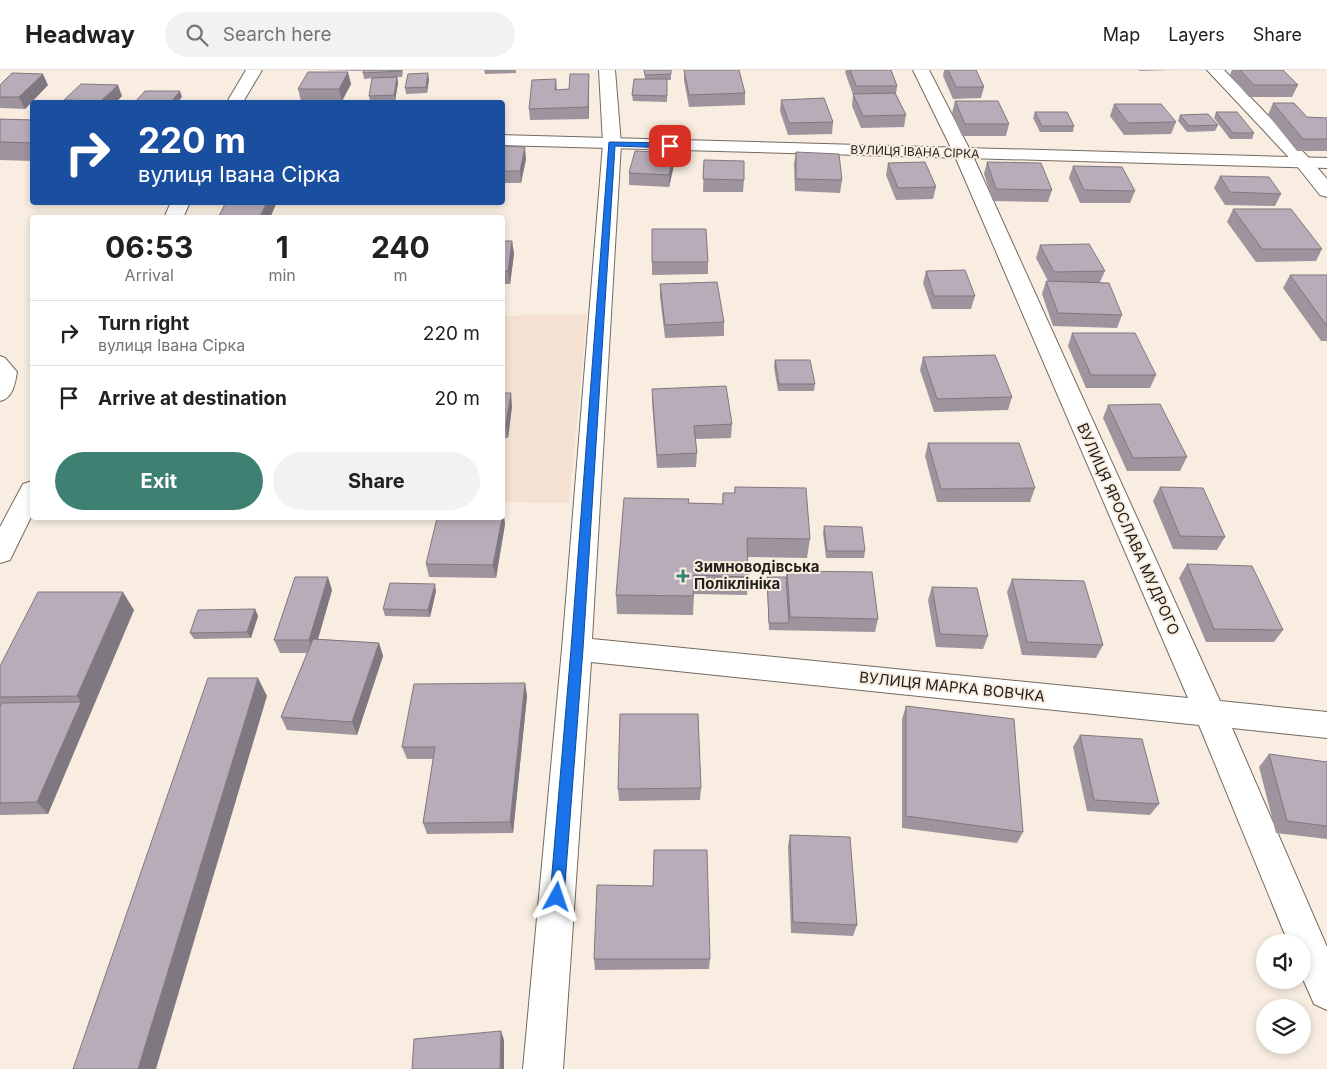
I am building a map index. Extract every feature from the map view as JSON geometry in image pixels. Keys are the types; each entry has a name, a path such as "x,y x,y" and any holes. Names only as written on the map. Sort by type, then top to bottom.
{"street":[{"path":"236,100 254,70"},
{"path":"543,1069 577,649 612,144 607,70"},
{"name":"ВУЛИЦЯ ЯРОСЛАВА МУДРОГО","path":"921,70 963,154 1209,712 1327,991"},
{"path":"1214,70 1303,162 1327,191"},
{"name":"ВУЛИЦЯ ІВАНА СІРКА","path":"505,140 1327,163"},
{"path":"0,553 30,494"},
{"name":"ВУЛИЦЯ МАРКА ВОВЧКА","path":"577,649 1327,724"}],"lane":[{"path":"0,362 9,372 6,388 0,396"}],"shaded area":[{"path":"587,314 569,503 505,502 505,316"}],"building":[{"path":"363,70 401,70 401,71 363,73"},
{"path":"644,70 671,70 671,74 645,75"},
{"path":"684,70 739,70 745,93 689,95"},
{"path":"850,70 891,70 897,86 856,86"},
{"path":"948,70 976,70 984,87 956,87"},
{"path":"1240,70 1283,70 1298,85 1254,85"},
{"path":"308,72 348,72 339,89 298,89"},
{"path":"12,73 43,74 19,97 0,97 0,85"},
{"path":"428,73 426,87 405,88 408,74"},
{"path":"570,74 589,74 588,107 529,109 532,80 556,79 555,90 569,89"},
{"path":"397,77 394,95 369,96 372,78"},
{"path":"634,79 667,79 667,96 632,95"},
{"path":"81,84 118,85 102,100 64,100"},
{"path":"145,91 180,91 173,100 137,100"},
{"path":"895,93 906,115 863,116 853,94"},
{"path":"824,98 833,122 789,123 781,100"},
{"path":"955,101 998,101 1009,124 965,124"},
{"path":"1273,103 1294,103 1307,117 1327,118 1327,139 1303,139"},
{"path":"1114,104 1161,104 1176,122 1128,123"},
{"path":"1035,112 1067,112 1074,126 1042,126"},
{"path":"1216,112 1237,112 1254,133 1233,133"},
{"path":"1208,114 1218,125 1189,126 1180,115"},
{"path":"0,119 30,120 30,143 0,142"},
{"path":"505,146 525,147 520,171 505,171"},
{"path":"635,151 674,153 669,175 629,173"},
{"path":"796,152 839,154 842,180 796,179"},
{"path":"704,160 744,161 744,180 703,179"},
{"path":"925,162 936,187 898,188 888,163"},
{"path":"987,162 1041,163 1052,190 996,189"},
{"path":"1073,166 1122,167 1135,191 1084,190"},
{"path":"1220,176 1269,177 1281,194 1230,192"},
{"path":"224,205 266,205 260,215 220,215"},
{"path":"1233,209 1291,209 1322,249 1262,249"},
{"path":"652,229 706,229 708,262 652,262"},
{"path":"505,241 512,241 508,271 505,272"},
{"path":"1089,244 1105,271 1054,272 1040,245"},
{"path":"965,270 975,296 934,296 926,271"},
{"path":"1290,275 1327,275 1327,326"},
{"path":"1046,281 1109,283 1122,315 1058,313"},
{"path":"717,282 724,322 665,325 660,284"},
{"path":"1072,333 1135,333 1156,375 1091,375"},
{"path":"995,355 1012,397 937,399 923,357"},
{"path":"775,360 810,360 815,384 779,384"},
{"path":"726,386 732,424 694,426 697,453 657,455 652,389"},
{"path":"505,393 511,393 506,424"},
{"path":"1160,404 1187,457 1133,458 1108,405"},
{"path":"928,443 1019,443 1035,488 941,489"},
{"name":"Зимноводівська Поліклініка","path":"735,487 806,488 810,539 747,538 748,577 694,575 693,596 616,595 624,498 689,499 688,503 723,504 723,493 735,493"},
{"path":"1160,487 1203,488 1225,537 1180,536"},
{"path":"437,520 502,520 493,565 426,564"},
{"path":"824,526 862,527 865,551 827,551"},
{"path":"1187,564 1252,566 1283,630 1214,629"},
{"path":"787,571 872,572 878,619 790,617"},
{"path":"295,577 328,577 309,640 274,640"},
{"path":"767,577 786,577 789,623 769,623"},
{"path":"1012,579 1084,581 1103,645 1027,642"},
{"path":"390,583 435,584 428,610 383,609"},
{"path":"932,587 977,588 988,636 940,634"},
{"path":"38,592 123,592 77,696 0,697 0,666"},
{"path":"255,609 247,632 190,633 198,610"},
{"path":"313,639 379,643 352,722 281,717"},
{"path":"208,678 258,678 138,1069 73,1069"},
{"path":"525,683 510,822 423,823 435,747 402,747 414,684"},
{"path":"81,702 37,802 0,803 0,707 2,703"},
{"path":"906,706 1014,719 1023,832 906,816"},
{"path":"620,714 698,714 701,788 618,789"},
{"path":"1080,735 1142,739 1159,804 1094,800"},
{"path":"1269,754 1327,762 1327,826 1287,821"},
{"path":"790,835 850,837 857,925 793,922"},
{"path":"654,850 707,850 710,959 594,959 597,885 653,886"},
{"path":"501,1031 500,1069 412,1069 414,1039"}],"place":[{"name":"Зимноводівська Поліклініка","path":"683,576"}],"route":[{"path":"557,897 577,649 612,144 670,146"}]}
